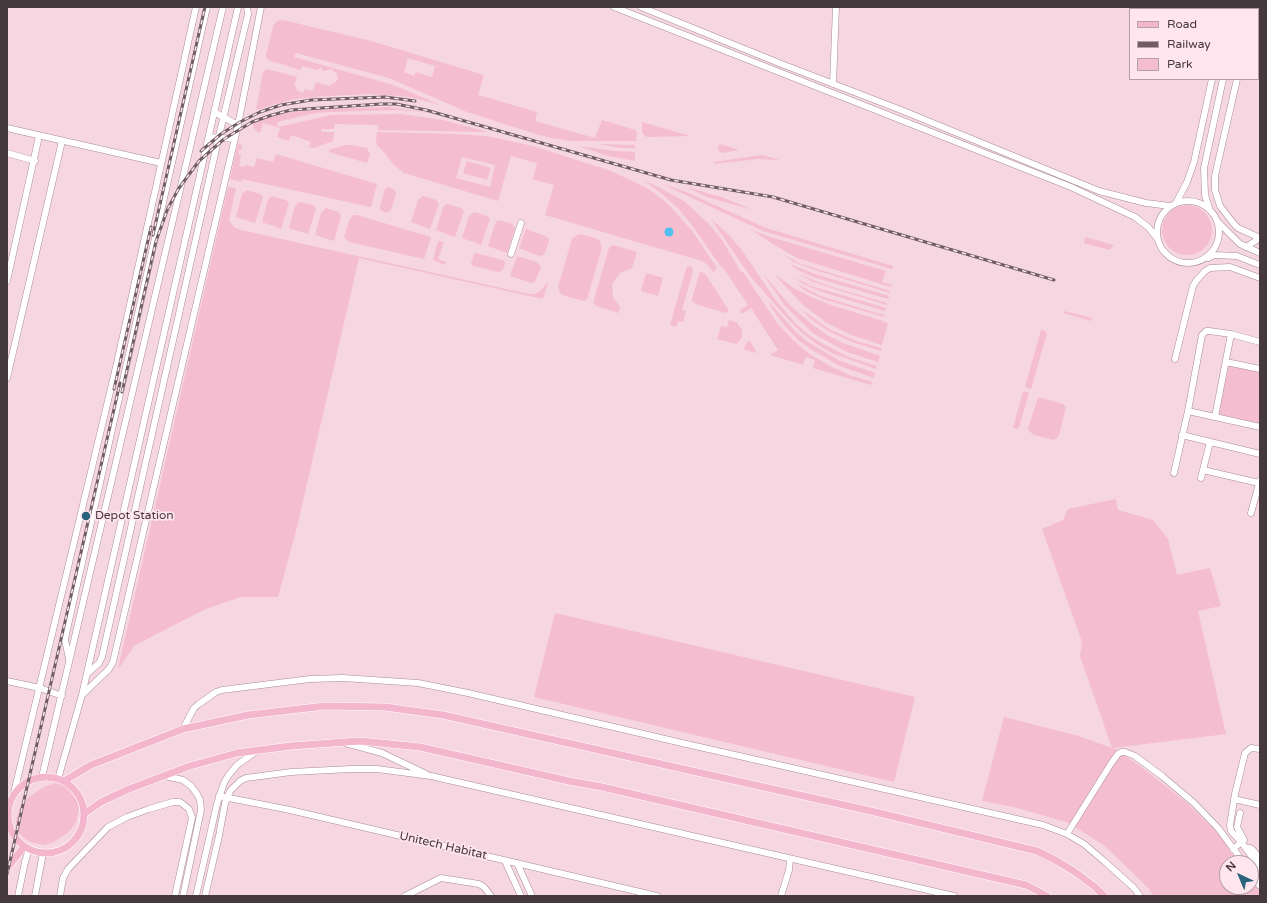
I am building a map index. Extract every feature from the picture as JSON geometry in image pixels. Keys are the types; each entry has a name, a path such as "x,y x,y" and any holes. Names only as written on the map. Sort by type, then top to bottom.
{"main road":[{"path":"61,780 91,765 183,729 248,715 325,706 385,707 443,715 1037,851 1075,872 1104,896"},
{"path":"84,814 101,802 129,789 190,766 237,753 291,746 360,741 420,747 602,787 1026,885 1047,896"},
{"path":"42,777 61,780 78,794 84,814 83,826 77,837 69,846 58,851 43,853 27,848 14,837 10,829 8,812 13,797 24,785 33,780 42,777"},
{"path":"7,868 27,848"}],"street":[{"path":"13,797 117,363 196,7"},
{"path":"70,660 65,640 66,634 207,7"},
{"path":"42,777 223,7"},
{"path":"61,780 82,695 238,7"},
{"path":"87,673 99,662 102,657 248,14 247,7"},
{"path":"82,695 109,669 113,662 238,125 261,7"},
{"path":"614,7 1071,187 1135,217 1148,227 1157,238"},
{"path":"641,7 832,84 901,110 1099,191 1146,203 1170,206"},
{"path":"832,84 836,7"},
{"path":"1176,203 1187,182 1194,162 1212,80"},
{"path":"1223,80 1204,168 1205,195 1209,208 1230,236 1240,244 1260,253"},
{"path":"1237,80 1215,176 1215,190 1220,206 1234,224 1238,228 1260,238"},
{"path":"214,112 238,125"},
{"path":"7,128 161,163"},
{"path":"7,281 40,136"},
{"path":"209,137 234,139"},
{"path":"7,378 62,141"},
{"path":"7,153 35,161"},
{"path":"1209,208 1199,202 1188,200 1170,206 1162,215 1157,226 1157,238 1160,247 1167,255 1175,260 1185,263 1195,262 1214,256 1237,256 1260,265"},
{"path":"1204,259 1212,252 1217,243 1219,232 1218,222"},
{"path":"511,254 521,223"},
{"path":"1246,247 1260,238"},
{"path":"1175,359 1193,286 1196,280 1205,271 1210,268 1230,267 1260,278"},
{"path":"1174,473 1188,411 1202,335 1206,331 1231,334 1260,342"},
{"path":"1215,417 1231,334"},
{"path":"1226,362 1260,370"},
{"path":"1188,411 1260,427"},
{"path":"1182,435 1260,454"},
{"path":"1201,478 1210,442"},
{"path":"1203,470 1260,482 1251,513"},
{"path":"183,729 194,708 216,692 222,690 310,679 343,678 410,682 468,693 674,742 1043,825 1067,834 1084,844 1104,860 1134,888 1140,896"},
{"path":"7,681 40,688 62,696"},
{"path":"342,743 382,753 430,776"},
{"path":"1260,749 1250,748 1245,753 1234,799 1230,828 1260,868"},
{"path":"196,896 220,796 227,777 237,765 258,750"},
{"path":"1067,834 1112,762 1118,754 1124,752 1135,756 1157,772 1194,803 1218,828 1239,855"},
{"path":"205,896 225,803 230,791 235,785 246,778 292,772 377,769 430,776 954,896"},
{"path":"165,776 183,780 191,786 200,800 201,810 183,896"},
{"path":"227,777 235,785"},
{"name":"Unitech Habitat","path":"220,796 290,810 657,896"},
{"path":"1234,799 1260,805"},
{"path":"60,896 66,872 99,834 108,827 127,817 149,809 174,802 180,802 189,809 192,818 175,896"},
{"path":"1240,813 1237,827 1243,837 1244,845"},
{"path":"204,861 219,836"},
{"path":"1236,851 1244,845"},
{"path":"1244,845 1253,850 1260,859"},
{"path":"18,896 27,848"},
{"path":"185,850 192,850"},
{"path":"35,896 43,853"},
{"path":"781,896 789,870 790,859"},
{"path":"505,861 521,896"},
{"path":"517,863 532,896"},
{"path":"405,896 441,878 479,884 484,887 490,896"}],"green space":[{"path":"283,20 371,41 484,75 478,95 537,112 535,121 595,138 602,120 635,130 637,132 636,141 573,141 551,138 467,112 389,78 296,53 294,57 390,84 440,105 414,98 369,94 295,99 256,110 263,72 267,69 297,77 294,86 297,87 296,90 303,93 305,89 313,91 316,82 329,86 338,79 337,74 331,69 323,71 321,67 317,70 302,66 301,70 268,60 266,56 273,26 277,21","holes":["408,58 435,66 432,77 416,72 414,76 404,72"]},
{"path":"388,107 431,113 400,110 331,112 315,113 277,122 278,127 331,115 401,114 443,120 488,132 378,130 378,125 335,124 334,129 321,129 322,132 334,132 333,141 314,148 309,147 311,142 291,135 289,141 277,137 280,128 263,123 260,133 255,130 253,125 253,123 269,117 292,112"},
{"path":"642,122 690,136 647,137 642,132"},
{"path":"377,132 486,136 533,146 611,171 649,189 669,205 693,232 717,268 713,272 708,265 702,261 545,215 554,185 533,179 537,163 511,156 498,201 404,173 395,166 376,142","holes":["462,157 495,165 490,187 456,178"]},
{"path":"238,143 242,146 242,149 239,150 238,154 241,155 239,166 245,167 245,165 254,167 257,158 273,162 276,154 377,184 371,207 242,179 241,182 230,179"},
{"path":"599,144 635,145 635,148 621,148"},
{"path":"719,144 739,150 722,153 718,150"},
{"path":"345,145 367,148 370,154 367,163 329,152 329,150"},
{"path":"579,146 614,151 635,152 635,161 608,156"},
{"path":"762,155 780,160 758,159 714,164 714,162"},
{"path":"467,161 491,168 487,180 463,173"},
{"path":"643,180 684,201 709,224 722,240 741,272 743,272 777,323 795,342 811,355 830,366 849,375 872,382 871,385 813,368 815,360 806,357 803,365 770,355 778,350 751,308 742,314 740,310 748,305 722,266 721,267 678,208"},
{"path":"662,184 686,192 766,228 893,266 892,269 763,231"},
{"path":"228,187 236,188 229,220 234,227 241,230 528,294 539,292 548,282 543,299 359,258 297,527 278,597 240,597 206,609 135,645 118,669"},
{"path":"389,187 395,190 396,194 391,210 386,213 380,210 380,206 385,189"},
{"path":"686,187 721,197 753,210 707,197"},
{"path":"247,190 260,194 263,197 255,223 236,217 242,194"},
{"path":"271,196 286,200 289,203 281,229 262,222 268,200"},
{"path":"423,196 436,200 439,204 430,229 411,222 418,200"},
{"path":"299,202 313,205 316,209 308,234 289,228 295,206"},
{"path":"446,204 461,208 464,211 455,237 436,230 443,208"},
{"path":"1187,205 1197,207 1205,212 1210,220 1212,230 1210,240 1205,248 1197,253 1187,255 1177,253 1169,248 1164,240 1162,230 1164,220 1169,212 1177,207"},
{"path":"326,208 339,212 341,216 334,241 315,235 321,213"},
{"path":"474,212 487,216 490,219 481,245 462,238 469,216"},
{"path":"353,215 431,237 424,259 349,242 344,237 350,219"},
{"path":"711,219 728,234 741,249 774,298 795,323 823,344 849,357 877,366 876,369 834,354 815,343 800,331 750,276"},
{"path":"498,220 512,224 515,228 507,253 488,246 495,224"},
{"path":"526,229 549,239 544,255 539,256 519,248"},
{"path":"752,230 767,236 886,271 882,282 892,285 891,287 797,258"},
{"path":"580,234 598,239 602,248 587,299 584,301 562,295 558,287 572,239"},
{"path":"1085,237 1114,245 1109,250 1084,243"},
{"path":"438,241 444,242 438,259 446,262 445,265 433,260"},
{"path":"613,245 637,252 632,268 620,273 612,284 613,298 620,307 619,313 596,306 593,303 609,248"},
{"path":"475,253 503,260 505,263 503,270 499,272 473,266 471,263"},
{"path":"784,255 801,264 890,291 890,293 809,268 792,261"},
{"path":"517,256 536,262 540,265 541,267 535,282 531,283 510,276"},
{"path":"790,264 815,274 889,296 888,299 813,277 796,269"},
{"path":"687,266 692,267 693,271 682,310 686,311 683,322 678,321 676,327 670,325"},
{"path":"700,272 706,275 728,309 728,312 725,313 696,304 692,301"},
{"path":"646,273 663,278 658,296 641,291"},
{"path":"763,274 789,304 809,322 827,335 843,343 880,356 878,362 847,352 814,334 785,306"},
{"path":"774,274 792,287 811,297 888,323 882,345 851,335 827,323 803,305"},
{"path":"799,274 828,286 887,303 887,305 828,287 811,281"},
{"path":"794,277 811,286 886,308 885,311 825,293 805,285"},
{"path":"797,284 823,297 884,315 884,317 823,299 804,290"},
{"path":"768,301 797,333 808,342 840,361 875,373 874,378 840,366 798,340 774,312"},
{"path":"801,309 829,329 856,341 882,348 881,351 855,343 828,331 812,320"},
{"path":"1064,311 1092,318 1091,321 1063,313"},
{"path":"729,320 736,322 742,330 742,338 736,344 717,339 721,326 727,327"},
{"path":"1041,330 1047,333 1031,389 1025,387"},
{"path":"748,341 750,341 756,351 755,353 743,349"},
{"path":"1229,365 1260,372 1260,424 1219,414"},
{"path":"1023,391 1029,393 1019,427 1017,429 1013,428"},
{"path":"1038,398 1063,404 1066,407 1059,436 1054,440 1034,435 1029,431 1028,428"},
{"path":"1116,499 1118,510 1153,520 1168,539 1177,575 1210,568 1221,606 1198,611 1226,734 1113,748 1140,766 1186,802 1220,835 1234,855 1219,855 1219,895 1259,895 1259,891 1260,896 1154,896 1149,889 1105,846 1069,823 1014,807 982,801 1004,717 1079,736 1112,748 1080,656 1082,642 1042,529 1063,520 1068,509"},
{"path":"555,613 915,697 894,782 534,697"},
{"path":"56,783 66,786 78,801 79,811 76,822 69,832 54,842 45,845 34,843 25,839 17,831 16,821 20,807 30,796 44,787"}],"water":[{"path":"667,228 671,228 673,232 671,236 667,236 665,234 665,230"}],"railway":[{"path":"153,235 205,7"},
{"path":"201,151 221,134 240,122 260,112 281,105 311,100 385,97 415,101"},
{"path":"122,392 156,241 168,208 179,188 199,161 224,139 252,122 291,110 381,104 396,104 426,110 671,180 773,197 1054,280"},
{"path":"114,389 151,227"},
{"path":"7,874 120,383"}],"place":[{"name":"Depot Station","path":"86,516"}]}
